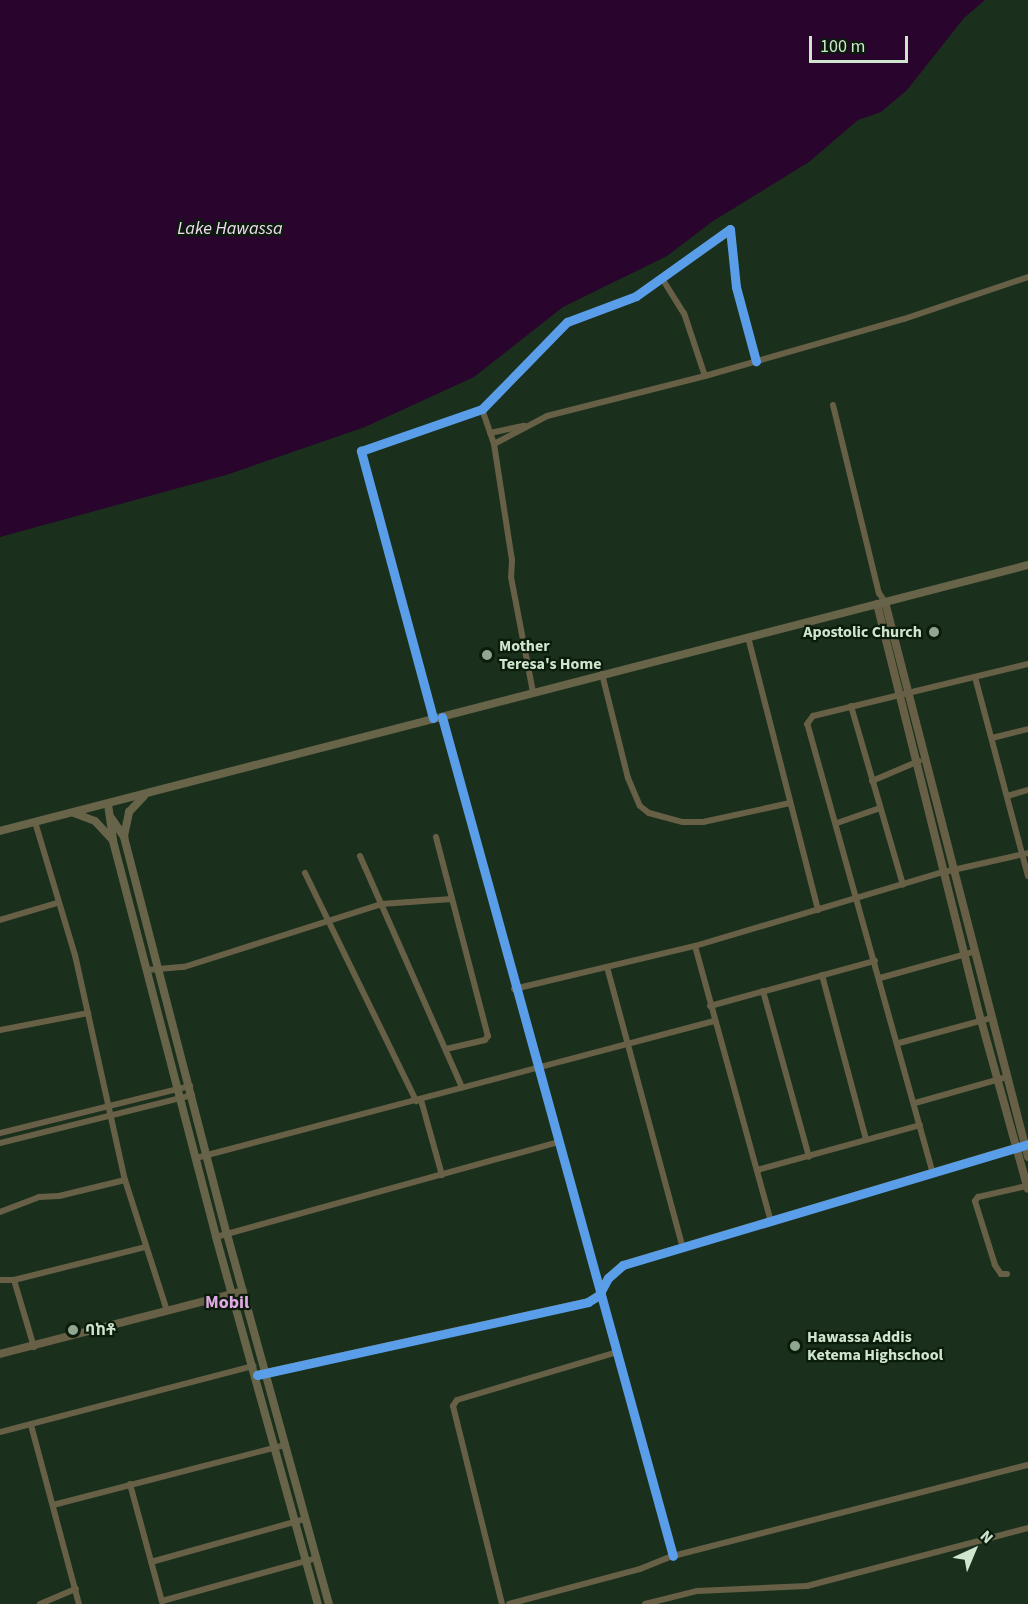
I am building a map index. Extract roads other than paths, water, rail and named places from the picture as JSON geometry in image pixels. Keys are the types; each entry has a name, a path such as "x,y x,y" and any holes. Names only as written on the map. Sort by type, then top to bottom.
{"main road":[{"path":"0,831 1028,565"},
{"path":"124,837 129,812 147,794"},
{"path":"108,804 112,819 113,841 216,1237 232,1294 306,1519 329,1604"},
{"path":"74,813 95,821 113,841"},
{"path":"112,819 124,837 132,865 243,1291 259,1372"},
{"path":"120,868 132,865"},
{"path":"281,1446 296,1521 318,1604"}],"street":[{"path":"673,1556 558,1142 361,451 482,409 567,322 636,296 663,280 730,229 736,287 756,361"},
{"path":"494,444 525,426 568,409 705,376 904,319 1028,278"},
{"path":"663,280 684,313 705,376"},
{"path":"833,405 981,1020 1003,1078 1028,1157"},
{"path":"482,409 494,444 512,560 511,577 533,692"},
{"path":"490,433 511,426 525,426"},
{"path":"748,637 818,910"},
{"path":"933,1175 899,1043 807,723 813,716 1028,664"},
{"path":"602,674 628,778 640,806 649,813 683,822 703,822 790,803"},
{"path":"975,677 1025,854 1028,876"},
{"path":"851,706 903,885"},
{"path":"992,738 1028,729"},
{"path":"872,781 920,761"},
{"path":"920,761 953,869 991,1018 1003,1078"},
{"path":"1007,796 1028,790"},
{"path":"837,824 880,808"},
{"path":"35,822 57,903 67,928 111,1105 125,1180 167,1311"},
{"path":"436,837 488,1036 485,1040 446,1049"},
{"path":"514,989 695,946 953,869 1025,854"},
{"path":"360,856 462,1087"},
{"path":"305,873 419,1101 442,1175"},
{"path":"147,970 184,967 328,918 381,904 452,899"},
{"path":"0,920 57,903"},
{"path":"695,946 714,1022 771,1222"},
{"path":"880,978 973,952"},
{"path":"710,1006 875,962"},
{"path":"607,967 682,1245"},
{"path":"822,975 866,1139"},
{"path":"763,992 809,1156"},
{"path":"0,1030 88,1013"},
{"path":"899,1043 991,1018"},
{"path":"196,1158 419,1101 462,1087 630,1046 714,1022"},
{"path":"915,1103 1003,1078"},
{"path":"0,1133 179,1088 191,1090"},
{"path":"0,1143 181,1097 191,1090"},
{"path":"757,1170 920,1125"},
{"path":"216,1237 558,1142"},
{"path":"0,1432 259,1372 588,1302 599,1295 608,1278 623,1265 682,1245 933,1175 1023,1146"},
{"path":"1006,1274 1001,1274 994,1265 975,1201 978,1197 1028,1187 1023,1146"},
{"path":"0,1212 39,1197 59,1196 125,1180"},
{"path":"0,1280 14,1280 145,1247"},
{"path":"14,1280 34,1347"},
{"path":"0,1354 243,1291"},
{"path":"502,1604 453,1406 457,1400 617,1352"},
{"path":"31,1425 79,1604"},
{"path":"53,1505 281,1446"},
{"path":"510,1604 640,1569 673,1556 1028,1465"},
{"path":"130,1484 162,1602 317,1558"},
{"path":"150,1562 306,1519"},
{"path":"645,1604 697,1591 807,1586 1028,1528"},
{"path":"310,1573 320,1570"},
{"path":"40,1604 76,1589"}],"water":[{"name":"Lake Hawassa","path":"0,0 985,0 964,18 907,90 881,112 858,120 809,162 713,221 667,256 563,307 474,377 365,427 226,475 0,537"}],"place":[{"name":"Apostolic Church","path":"934,632"},
{"name":"Mother Teresa's Home","path":"487,655"},
{"name":"ባከቶ","path":"73,1330"},
{"name":"Hawassa Addis Ketema Highschool","path":"795,1346"}],"district":[{"name":"Mobil","path":"227,1303"}]}
